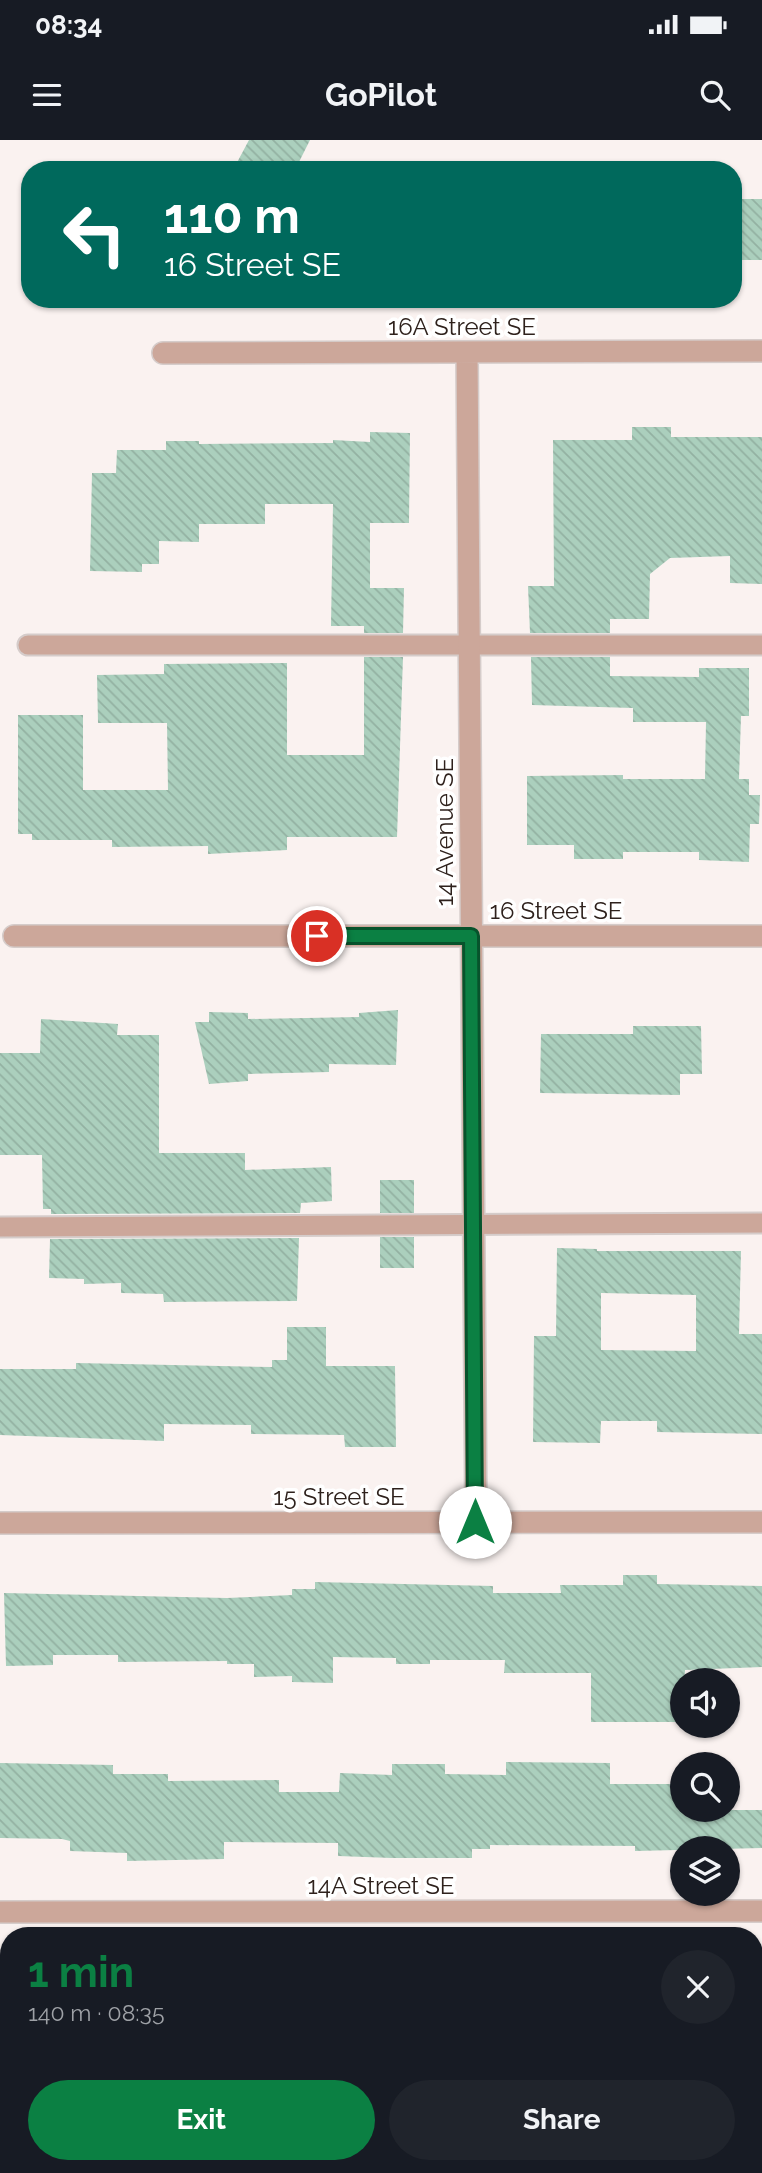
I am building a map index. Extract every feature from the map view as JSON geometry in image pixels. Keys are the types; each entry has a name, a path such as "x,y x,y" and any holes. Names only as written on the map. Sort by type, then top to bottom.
{"street":[{"name":"16A Street SE","path":"163,354 762,351"},
{"name":"14 Avenue SE","path":"467,352 475,1522"},
{"name":"16 Street SE","path":"14,936 762,936"},
{"name":"15 Street SE","path":"0,1523 762,1522"},
{"name":"14A Street SE","path":"0,1912 762,1911"}],"lane":[{"path":"28,645 762,645"},
{"path":"0,1227 762,1223"}],"building":[{"path":"249,140 310,140 300,161 238,161"},
{"path":"742,199 762,199 762,260 742,260"},
{"path":"632,427 671,427 671,437 762,437 762,584 730,583 730,556 670,558 650,574 649,619 610,619 610,633 530,633 528,586 554,586 553,440 632,440"},
{"path":"370,432 410,433 409,523 370,523 370,588 404,588 403,633 364,633 364,626 331,626 333,504 265,504 265,524 199,524 199,542 159,541 159,564 142,564 142,572 90,571 92,473 116,473 117,450 166,450 166,441 199,441 199,444 333,443 333,440 370,442"},
{"path":"364,657 403,657 397,837 287,837 287,850 208,854 208,846 112,847 112,840 32,840 32,834 18,834 18,715 83,715 83,790 168,790 167,723 98,723 97,675 164,674 164,664 287,663 287,755 364,755"},
{"path":"531,657 610,657 610,676 699,677 699,668 749,668 749,716 741,716 739,779 749,779 749,795 760,795 759,824 750,824 749,862 699,860 699,852 623,852 623,859 574,859 574,845 527,845 527,776 623,775 623,779 705,779 706,722 633,722 633,708 532,705"},
{"path":"398,1010 396,1065 329,1064 329,1072 248,1074 248,1081 209,1084 195,1022 209,1022 209,1012 248,1013 248,1019 359,1017 359,1013"},
{"path":"41,1019 118,1024 117,1035 159,1035 159,1153 245,1153 245,1170 331,1167 332,1201 301,1203 300,1213 51,1214 51,1209 43,1209 42,1155 0,1155 0,1053 40,1053"},
{"path":"633,1026 701,1026 702,1074 680,1074 680,1095 540,1093 541,1034 633,1034"},
{"path":"380,1180 414,1180 414,1213 380,1213"},
{"path":"380,1237 414,1237 414,1268 380,1268"},
{"path":"299,1238 297,1301 164,1302 163,1294 121,1293 121,1283 84,1284 84,1279 49,1278 50,1239"},
{"path":"557,1248 597,1251 741,1251 739,1334 762,1334 762,1434 657,1432 657,1421 601,1421 600,1443 533,1442 534,1336 556,1336","holes":["601,1293 696,1295 696,1351 601,1350"]},
{"path":"287,1327 326,1327 326,1366 395,1366 396,1447 345,1447 344,1435 251,1434 251,1425 164,1424 164,1441 0,1435 0,1369 76,1369 76,1363 272,1367 272,1360 287,1360"},
{"path":"623,1575 657,1575 657,1584 762,1586 762,1667 670,1668 670,1722 591,1722 591,1673 504,1673 505,1660 430,1660 430,1664 396,1664 396,1658 333,1657 333,1683 292,1682 292,1676 254,1677 254,1664 227,1664 227,1661 118,1662 118,1655 53,1655 53,1665 6,1666 4,1593 227,1598 292,1595 292,1589 315,1589 315,1582 493,1586 493,1593 561,1593 560,1585 623,1585"},
{"path":"506,1762 610,1763 610,1784 670,1784 670,1822 740,1822 740,1810 762,1810 762,1848 740,1849 740,1836 670,1836 670,1850 635,1851 635,1846 490,1845 490,1849 472,1849 472,1858 392,1858 338,1856 338,1843 224,1842 224,1859 127,1861 127,1853 70,1851 70,1841 62,1839 0,1838 0,1763 113,1765 113,1774 168,1774 168,1781 279,1780 279,1792 339,1792 340,1773 392,1775 392,1764 445,1764 445,1774 506,1775"}],"route":[{"path":"317,936 471,936 475,1522"}]}
